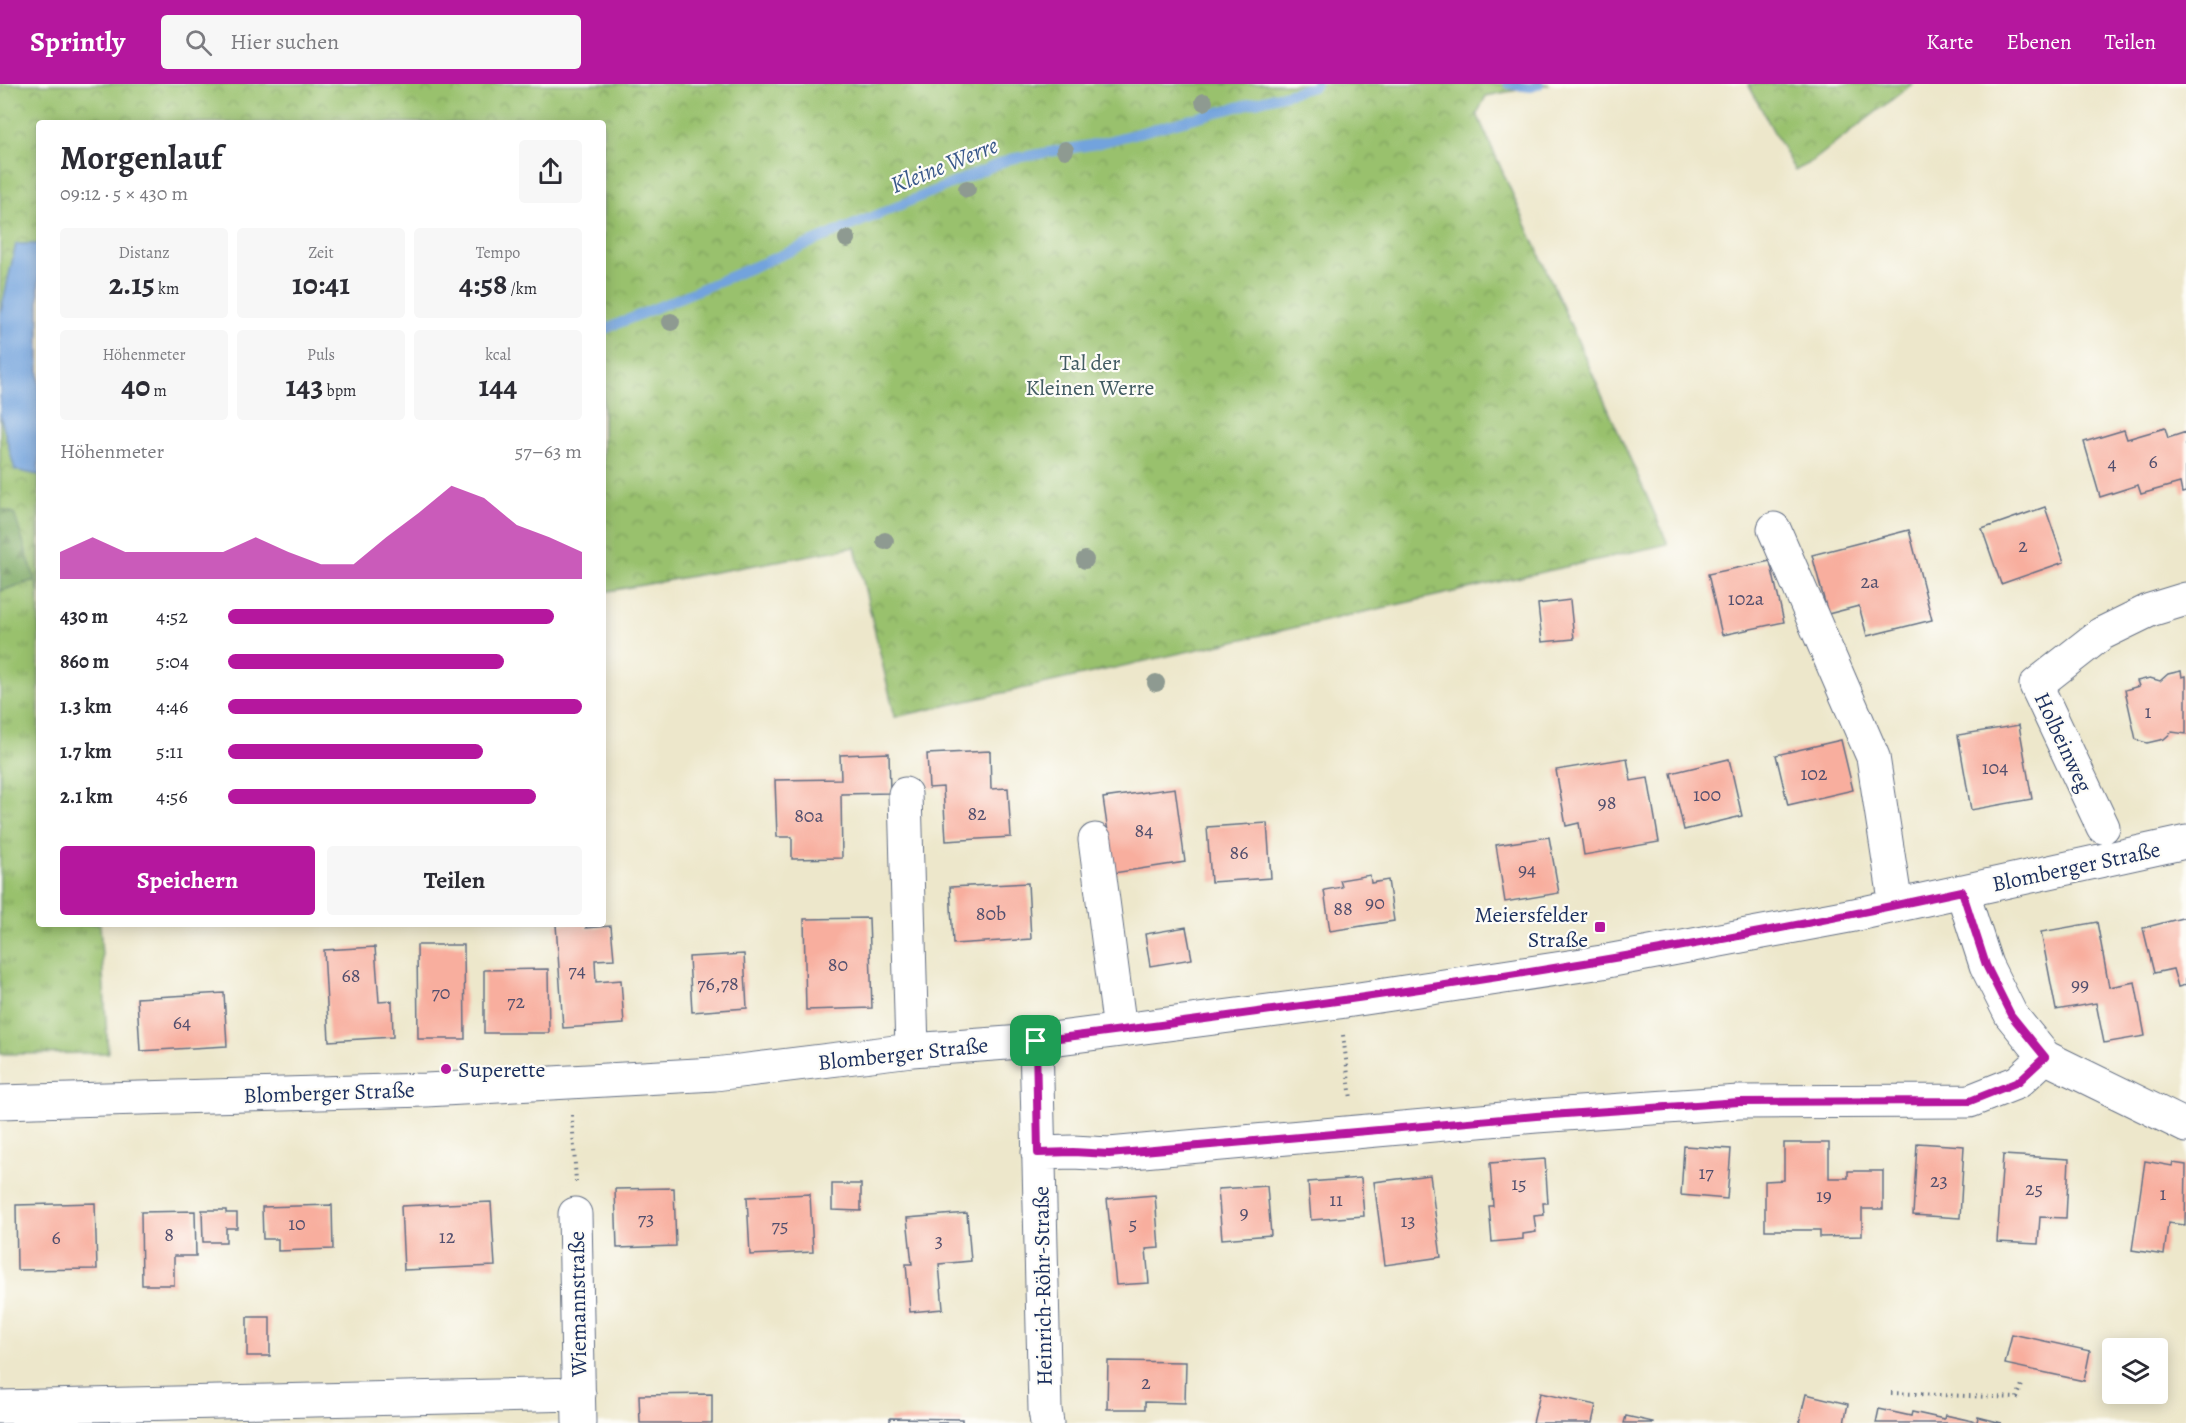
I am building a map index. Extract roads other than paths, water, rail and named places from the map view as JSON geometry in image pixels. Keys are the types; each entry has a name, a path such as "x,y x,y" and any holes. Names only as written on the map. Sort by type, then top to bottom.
{"street":[{"path":"1774,529 1873,758 1896,906"},
{"name":"Holbeinweg","path":"2103,827 2036,685 2101,634 2150,610 2186,599"},
{"path":"905,794 912,1050"},
{"path":"1095,840 1120,1030"},
{"name":"Blomberger Straße","path":"0,1102 426,1090 715,1074 912,1050 1036,1041 1339,1002 1602,962 1896,906 2186,842"},
{"path":"1962,891 1986,965 2011,1015 2045,1057 2186,1126"},
{"name":"Heinrich-Röhr-Straße","path":"1036,1041 1047,1423"},
{"path":"1038,1153 1109,1154 1536,1116 1739,1102 1970,1101 2018,1082 2045,1057"},
{"name":"Wiemannstraße","path":"0,1407 579,1409 575,1214"}],"water":[{"path":"16,244 36,244 36,474 15,470 0,415 0,315"}],"waterway":[{"name":"Kleine Werre","path":"606,329 1010,159 1096,144 1313,87 1316,84"},
{"name":"Kleine Werre","path":"1508,84 1531,87 1539,84"}],"place":[{"name":"Meiersfelder Straße","path":"1600,927"},
{"name":"Superette","path":"446,1069"}],"park label":[{"name":"Tal der Kleinen Werre","path":"1090,374"}]}
